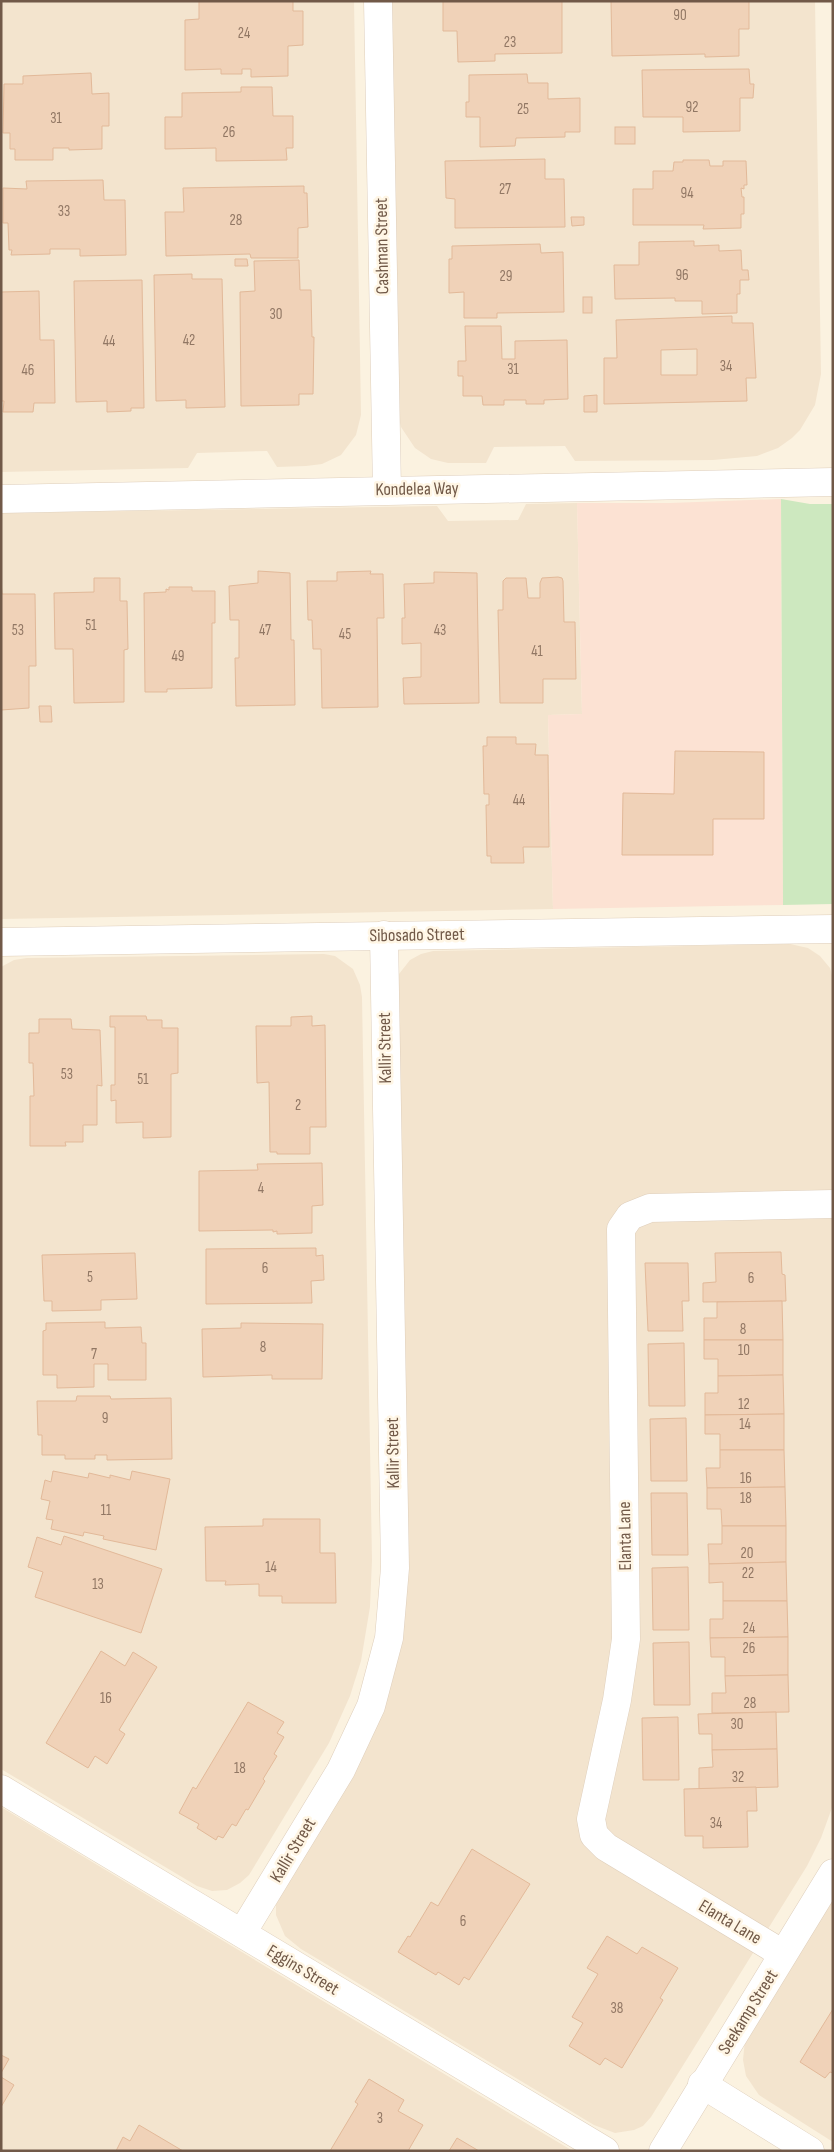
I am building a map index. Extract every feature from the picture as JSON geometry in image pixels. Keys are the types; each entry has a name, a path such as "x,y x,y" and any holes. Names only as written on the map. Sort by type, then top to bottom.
{"street":[{"name":"Cashman Street","path":"378,1 387,490"},
{"name":"Kondelea Way","path":"1,498 833,482"},
{"name":"Sibosado Street","path":"1,942 833,929"},
{"name":"Kallir Street","path":"242,1933 341,1770 371,1706 389,1638 395,1568 384,935"},
{"name":"Elanta Lane","path":"783,1954 606,1848 594,1835 591,1820 617,1700 626,1639 621,1229 630,1216 650,1208 833,1204"},
{"name":"Eggins Street","path":"1,1789 605,2151"},
{"name":"Seekamp Street","path":"663,2151 702,2084 833,1873"},
{"path":"702,2084 810,2151"}],"shaded area":[{"path":"1,1 354,1 361,415 356,435 341,455 322,464 306,466 277,467 267,451 197,453 188,468 1,472"},
{"path":"391,1 815,1 821,374 815,405 800,430 792,438 778,448 757,456 713,460 575,461 565,446 494,447 486,463 448,463 431,459 415,448 401,427 399,418"},
{"path":"781,499 783,905 553,909 548,715 582,714 577,503 670,503"},
{"path":"577,503 582,714 548,715 553,909 1,919 1,513 437,506 448,521 518,520 526,504"},
{"path":"790,944 808,948 820,956 830,968 833,979 833,1805 821,1838 807,1866 651,2117 643,2126 634,2130 615,2133 594,2125 301,1949 285,1936 276,1915 276,1898 380,1711 396,984 399,974 410,960 421,954 433,951"},
{"path":"324,954 335,956 353,969 360,985 362,997 372,1560 370,1607 361,1661 350,1696 329,1743 249,1875 240,1883 227,1890 212,1891 197,1886 1,1769 1,967 14,960 27,958"},
{"path":"1,1807 514,2116 573,2151 1,2151"},
{"path":"833,1895 833,2142 759,2095 746,2076 743,2060 745,2040"}],"green space":[{"path":"781,499 810,504 833,504 833,904 783,905"}],"building":[{"path":"199,1 293,1 293,11 303,11 303,45 288,46 288,76 251,77 251,69 242,69 242,74 221,74 221,69 185,70 185,20 199,19"},
{"path":"443,1 562,1 562,53 495,54 495,61 458,62 457,31 443,31"},
{"path":"611,1 749,1 749,29 739,29 739,56 705,57 705,54 612,56"},
{"path":"749,69 750,84 754,84 753,98 740,98 740,131 683,132 683,117 643,117 642,70"},
{"path":"91,73 92,94 109,93 109,126 102,126 102,149 69,150 69,148 53,148 53,160 15,160 15,149 10,149 10,133 3,133 4,84 23,84 23,76"},
{"path":"527,74 528,83 548,83 548,99 580,98 580,132 565,132 565,137 516,138 515,146 480,147 480,117 466,117 466,102 469,102 469,75"},
{"path":"241,87 272,87 273,116 293,116 293,148 286,148 287,160 216,161 216,148 165,149 165,117 182,117 182,93 241,92"},
{"path":"615,127 635,127 635,144 615,144"},
{"path":"545,159 545,179 564,179 565,227 455,228 455,199 446,198 445,161"},
{"path":"683,160 709,160 710,166 723,166 723,161 746,161 747,185 744,185 744,189 741,188 742,197 744,197 744,214 741,214 741,228 703,229 704,225 633,225 633,189 653,189 653,171 673,171 674,162 683,162"},
{"path":"103,180 104,200 125,200 126,255 80,256 80,249 50,249 50,254 11,255 12,250 9,250 8,223 3,223 3,188 27,189 26,181"},
{"path":"304,186 304,193 307,193 308,227 298,228 298,258 251,258 250,254 166,256 165,212 184,212 183,188"},
{"path":"571,217 584,217 584,225 572,226"},
{"path":"694,241 694,246 719,245 719,251 741,250 742,270 748,270 749,280 740,280 740,294 737,294 737,313 702,314 702,301 675,301 675,298 615,299 614,265 639,265 639,242"},
{"path":"540,244 541,253 563,252 564,312 497,313 497,318 464,318 464,292 449,293 449,259 452,259 452,246"},
{"path":"235,259 247,259 248,266 235,266"},
{"path":"299,260 300,290 311,290 312,337 314,337 313,394 299,394 299,405 241,406 240,292 255,291 254,261"},
{"path":"192,274 192,279 222,279 225,407 186,408 186,400 156,401 154,275"},
{"path":"142,280 144,408 131,408 131,411 107,412 107,401 76,402 74,281"},
{"path":"39,291 40,340 54,340 55,403 34,403 33,412 3,412 4,401 1,401 1,292"},
{"path":"583,297 592,297 592,313 583,313"},
{"path":"732,316 732,323 753,323 756,378 746,378 747,401 604,404 604,358 617,358 616,320","holes":["697,349 697,375 661,375 661,350"]},
{"path":"465,326 501,326 502,359 515,359 515,341 567,340 568,399 544,400 544,404 526,404 526,400 504,400 504,405 483,405 482,396 463,396 463,376 458,376 458,361 466,361"},
{"path":"597,395 597,412 584,412 584,396"},
{"path":"258,571 290,573 291,640 294,640 295,705 236,706 235,658 239,658 239,620 230,620 229,586 258,583"},
{"path":"371,571 370,574 383,574 384,618 377,618 378,707 322,708 321,649 313,649 312,620 308,620 307,581 337,581 337,572"},
{"path":"434,572 477,573 479,703 404,704 403,678 421,677 421,643 402,644 402,618 405,618 404,584 434,583"},
{"path":"94,578 120,578 120,601 127,601 128,649 124,650 124,702 74,703 73,649 55,649 54,593 94,592"},
{"path":"506,578 526,578 528,598 540,598 542,578 562,578 563,581 564,622 575,622 576,679 543,679 543,703 500,703 498,610 503,610 503,581"},
{"path":"1,582 2,594 35,594 36,666 29,666 29,708 1,710"},
{"path":"169,587 192,587 192,591 215,591 215,623 212,623 212,688 167,689 167,692 145,692 144,593 166,592 166,589 169,590"},
{"path":"39,706 51,706 52,722 40,722"},
{"path":"487,737 516,737 516,744 536,744 535,755 548,755 549,847 523,847 524,863 491,863 491,856 487,856 486,805 489,805 489,794 484,794 483,746 487,746"},
{"path":"675,751 764,752 764,819 713,819 713,855 622,855 623,793 674,794"},
{"path":"110,1016 146,1016 147,1020 162,1020 162,1028 178,1028 178,1073 171,1074 171,1137 143,1138 143,1122 116,1123 116,1100 111,1101 111,1085 115,1085 115,1027 110,1027"},
{"path":"312,1016 312,1026 325,1025 326,1127 310,1127 310,1154 277,1154 277,1152 270,1152 269,1082 257,1083 256,1026 291,1026 291,1017"},
{"path":"39,1019 71,1019 72,1029 100,1030 102,1086 97,1085 97,1125 83,1125 83,1142 65,1142 66,1146 30,1146 30,1096 34,1096 33,1063 29,1063 29,1033 39,1033"},
{"path":"322,1163 323,1205 312,1206 312,1233 277,1234 277,1231 273,1232 273,1230 199,1231 199,1171 258,1170 257,1164"},
{"path":"316,1248 316,1256 323,1255 324,1280 311,1281 312,1303 206,1304 206,1249"},
{"path":"781,1252 782,1274 785,1275 786,1301 703,1302 703,1283 716,1282 715,1253"},
{"path":"135,1253 137,1299 101,1300 101,1310 52,1311 52,1301 44,1301 42,1255"},
{"path":"645,1263 688,1263 689,1301 682,1301 683,1331 648,1331"},
{"path":"782,1301 783,1340 704,1340 704,1318 717,1318 717,1302"},
{"path":"105,1322 105,1328 141,1327 142,1343 146,1343 146,1380 108,1380 108,1364 94,1364 94,1387 57,1388 57,1375 43,1375 43,1331 46,1330 46,1323"},
{"path":"241,1323 323,1324 322,1379 272,1379 272,1375 203,1377 202,1329 241,1328"},
{"path":"704,1340 783,1340 783,1375 718,1376 718,1359 704,1359"},
{"path":"684,1343 685,1406 649,1406 648,1344"},
{"path":"783,1375 784,1414 705,1415 705,1393 718,1393 718,1376"},
{"path":"77,1396 110,1396 111,1399 171,1398 172,1459 107,1460 107,1455 95,1455 95,1459 65,1459 65,1455 42,1455 42,1435 38,1435 37,1401 76,1401"},
{"path":"784,1414 784,1450 720,1450 720,1434 705,1434 705,1415"},
{"path":"686,1418 687,1481 651,1481 650,1419"},
{"path":"720,1450 784,1450 785,1487 707,1488 706,1468 720,1468"},
{"path":"53,1471 88,1478 89,1473 110,1478 110,1475 130,1480 132,1471 170,1479 156,1550 103,1539 104,1536 84,1532 83,1536 51,1529 53,1520 46,1519 50,1501 41,1499 45,1480 51,1482"},
{"path":"785,1487 786,1526 722,1526 721,1509 707,1509 707,1488"},
{"path":"651,1493 687,1493 688,1555 652,1555"},
{"path":"263,1519 320,1519 320,1553 335,1553 336,1603 282,1603 282,1596 259,1596 259,1584 225,1585 226,1581 206,1581 205,1527 263,1526"},
{"path":"722,1526 786,1526 786,1562 709,1564 708,1544 722,1544"},
{"path":"64,1536 162,1569 141,1633 35,1597 43,1572 28,1567 37,1537 61,1545"},
{"path":"786,1562 787,1601 723,1601 723,1582 709,1583 709,1564"},
{"path":"688,1567 689,1630 653,1630 652,1568"},
{"path":"723,1601 787,1601 788,1637 710,1638 710,1619 723,1619"},
{"path":"788,1637 788,1675 725,1676 725,1657 711,1657 710,1638"},
{"path":"689,1642 690,1705 654,1705 653,1643"},
{"path":"101,1651 125,1666 133,1652 157,1667 119,1730 125,1734 107,1764 95,1756 88,1768 46,1743"},
{"path":"788,1675 789,1712 712,1713 712,1693 726,1693 725,1676"},
{"path":"248,1702 284,1722 277,1733 284,1737 274,1754 277,1756 263,1779 265,1781 248,1810 246,1809 236,1826 232,1824 223,1838 218,1836 216,1840 197,1828 199,1824 179,1813 193,1787 196,1789"},
{"path":"776,1712 777,1749 712,1750 712,1734 699,1734 698,1714"},
{"path":"678,1717 679,1780 643,1780 642,1718"},
{"path":"777,1749 778,1787 699,1789 699,1768 713,1767 712,1750"},
{"path":"756,1787 757,1811 747,1811 748,1847 703,1848 703,1836 685,1836 684,1789"},
{"path":"472,1849 530,1884 469,1980 464,1977 459,1985 438,1972 436,1975 398,1952 408,1936 410,1937 431,1902 438,1906"},
{"path":"607,1936 637,1954 642,1947 678,1968 660,1998 663,2000 622,2068 605,2058 600,2065 569,2046 583,2023 572,2017 598,1974 587,1968"},
{"path":"833,2009 833,2073 830,2072 825,2078 800,2062"},
{"path":"1,2055 9,2059 1,2073"},
{"path":"1,2077 14,2085 1,2107"},
{"path":"369,2079 404,2100 398,2111 423,2125 408,2151 330,2151 358,2104 355,2102"},
{"path":"139,2125 183,2151 116,2151 123,2137 130,2141"},
{"path":"457,2138 479,2151 449,2151"}]}
